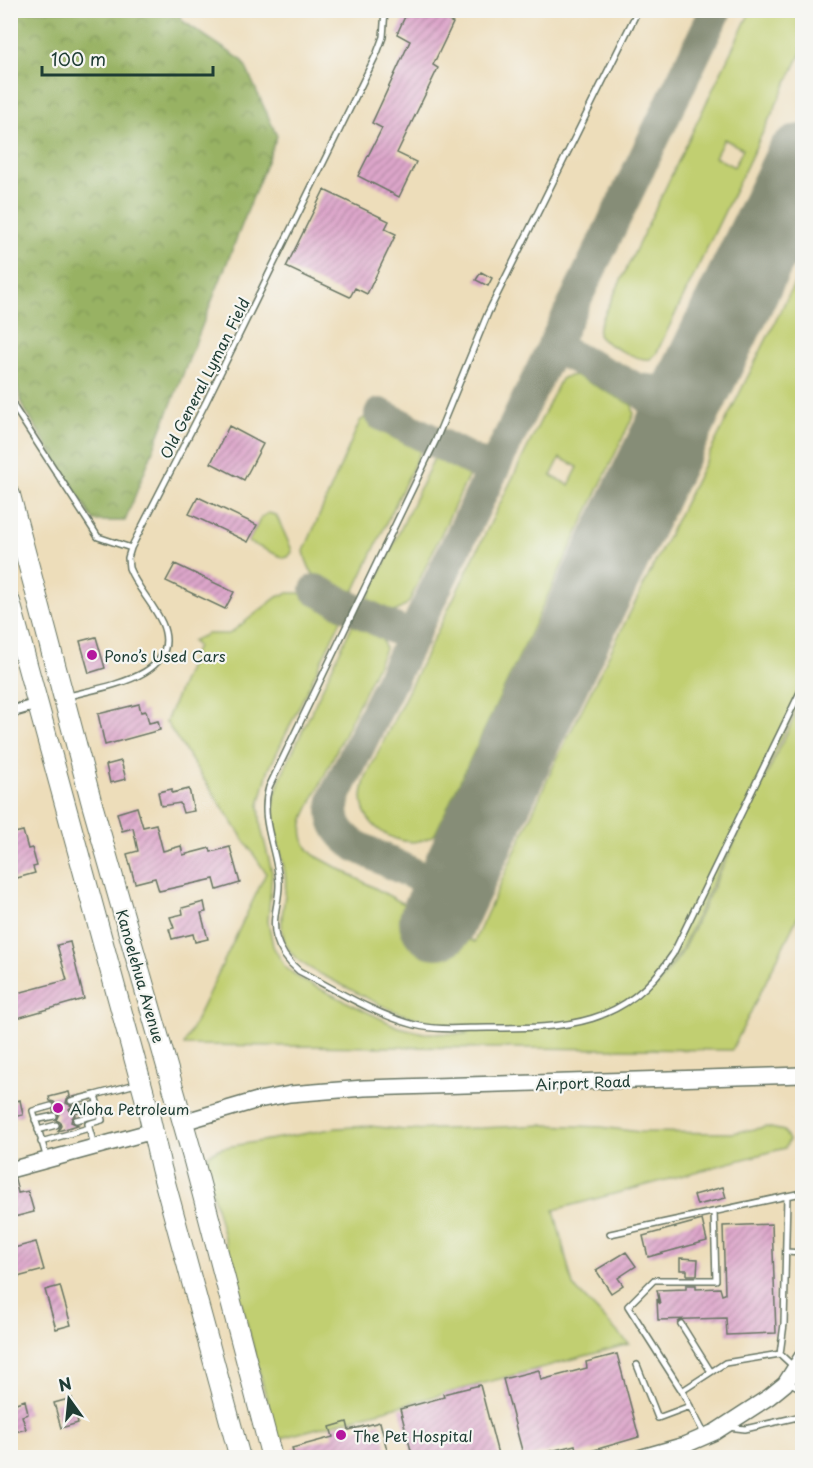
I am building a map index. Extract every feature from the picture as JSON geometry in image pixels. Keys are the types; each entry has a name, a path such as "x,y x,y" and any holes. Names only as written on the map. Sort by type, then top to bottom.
{"highway":[{"name":"Kanoelehua Avenue","path":"10,495 92,804 244,1343 272,1458"},
{"name":"Kanoelehua Avenue","path":"10,602 240,1458"},
{"path":"153,1131 183,1122"}],"street":[{"path":"10,712 38,704"},
{"name":"Airport Road","path":"183,1122 258,1100 290,1094 364,1088 802,1076"},
{"path":"10,1170 153,1131"},
{"path":"639,1458 688,1451 706,1436 769,1397 795,1369"}],"lane":[{"name":"Old General Lyman Field","path":"131,548 212,392 377,53 383,37 385,10"},
{"path":"638,10 488,313 435,442 269,787 265,800 265,814 278,875 279,886 274,928 281,950 292,966 299,971 381,1012 416,1025 435,1028 548,1028 584,1022 606,1014 639,994 664,968 673,954 802,688"},
{"path":"10,394 14,407 98,537 131,548 128,558 132,576 163,625 165,644 162,655 150,670 138,677 64,698"},
{"path":"71,1101 141,1083"},
{"path":"95,1095 102,1120 88,1124 95,1147"},
{"path":"74,1110 97,1104"},
{"path":"47,1160 33,1111 51,1106"},
{"path":"76,1120 100,1114"},
{"path":"35,1120 54,1116"},
{"path":"38,1130 56,1125"},
{"path":"41,1142 89,1128"},
{"path":"610,1234 802,1193"},
{"path":"780,1354 784,1324 787,1197"},
{"path":"706,1436 682,1391 628,1306 654,1280 716,1280 714,1212"},
{"path":"786,1252 802,1253"},
{"path":"681,1324 711,1372"},
{"path":"682,1391 725,1363 780,1354"},
{"path":"780,1354 795,1369 802,1389"},
{"path":"637,1365 658,1418 690,1406"},
{"path":"724,1426 745,1429 802,1416"}],"green space":[{"path":"751,10 802,11 802,51 656,354 650,359 645,359 622,351 598,335 599,326","holes":["724,139 743,149 734,167 715,157"]},
{"path":"10,11 179,11 181,20 243,61 277,136 125,521 94,521 22,405 11,362"},
{"path":"802,268 802,694 680,952 651,990 657,986 681,954 802,701 802,908 732,1050 184,1045 266,873 166,722 197,646 192,641 207,634 229,634 277,597 287,593 309,595 344,614 268,771 259,805 261,828 272,872 268,921 273,946 285,967 302,980 398,1027 424,1033 469,1034 384,1006 313,970 291,952 283,933 282,916 286,883 273,812 277,787 283,772 356,617 375,629 385,649 305,816 302,832 305,842 314,855 474,942 554,765"},
{"path":"575,375 632,405 634,414 435,834 416,842 395,838 376,827 364,810 362,797 366,777 561,379","holes":["560,458 578,467 569,485 551,476"]},
{"path":"367,416 421,450 351,598 326,586 314,576 306,561 304,551 360,421"},
{"path":"436,454 470,473 409,602 393,612 377,610 365,605"},
{"path":"268,513 276,515 278,519 291,548 292,552 288,557 284,558 248,542 261,518"},
{"path":"544,1125 601,1127 639,1132 732,1133 766,1127 784,1131 789,1140 785,1148 554,1210 573,1286 629,1344 277,1439 205,1165 209,1154 221,1148 337,1128 370,1126 404,1130"}],"building":[{"path":"408,10 427,10 453,23 433,65 438,68 397,153 416,162 399,197 358,176 382,128 372,123 410,41 397,34"},
{"path":"324,190 389,221 385,229 396,234 367,294 355,288 350,297 286,267"},
{"path":"481,272 492,278 488,286 476,280"},
{"path":"229,426 263,444 244,480 211,463"},
{"path":"198,497 257,525 248,542 189,514"},
{"path":"175,564 234,592 225,609 166,581"},
{"name":"Pono’s Used Cars","path":"96,637 105,668 89,673 80,641"},
{"path":"139,704 141,712 146,711 149,723 158,721 160,730 105,745 98,714"},
{"path":"121,761 126,779 110,783 106,765"},
{"path":"172,789 172,793 189,789 194,811 183,813 180,803 161,806 158,792"},
{"path":"137,807 143,827 156,824 163,851 181,846 183,855 210,848 211,852 230,847 240,883 217,890 214,879 159,891 155,878 135,883 127,854 138,851 133,828 122,831 117,813"},
{"path":"23,831 28,849 32,848 37,866 33,867 35,873 10,880 10,834"},
{"path":"204,902 206,912 201,913 208,939 195,942 193,934 172,939 169,929 174,928 170,917 183,914 182,908"},
{"path":"70,942 84,999 10,1020 10,995 67,980 57,945"},
{"path":"69,1092 70,1096 66,1103 72,1106 69,1109 70,1113 75,1115 71,1122 78,1125 58,1131 61,1126 56,1120 59,1114 53,1111 56,1105 50,1101 49,1097"},
{"path":"20,1100 23,1115 13,1117 10,1103"},
{"path":"10,1179 15,1179 18,1193 28,1191 34,1212 10,1218"},
{"path":"723,1187 726,1198 697,1205 694,1195"},
{"path":"702,1220 707,1241 648,1257 643,1236"},
{"path":"772,1224 776,1333 727,1335 726,1318 658,1320 657,1299 660,1304 657,1290 686,1289 686,1285 696,1285 696,1289 720,1288 722,1295 725,1294 723,1226"},
{"path":"36,1242 44,1270 10,1279 10,1249"},
{"path":"626,1252 636,1266 618,1278 623,1285 611,1293 596,1270"},
{"path":"680,1258 698,1259 697,1275 687,1275 687,1270 680,1270"},
{"path":"60,1286 71,1325 56,1329 45,1290"},
{"path":"617,1354 639,1437 577,1455 575,1445 524,1458 503,1379 539,1370 541,1380 587,1368 586,1362"},
{"path":"480,1385 499,1458 413,1458 400,1409 444,1397 443,1394"},
{"path":"72,1398 78,1423 61,1428 54,1403"},
{"path":"25,1400 28,1414 22,1416 26,1429 15,1432 14,1429 10,1430 10,1407"},
{"path":"347,1422 349,1430 380,1422 389,1458 357,1458 356,1455 346,1458 295,1458 292,1448 333,1437 330,1427"}],"taxiway":[{"path":"451,892 349,841 336,825 333,812 335,796 716,10"},
{"path":"553,347 638,389 655,391 672,389 690,378 711,351"},
{"path":"638,389 654,404 661,421 662,439 658,460"},
{"path":"380,414 493,471"},
{"path":"316,590 413,638"}],"runway":[{"path":"437,921 518,748 802,162"}],"place":[{"name":"Pono’s Used Cars","path":"92,655"},
{"name":"Aloha Petroleum","path":"58,1108"},
{"name":"The Pet Hospital","path":"341,1435"}]}
